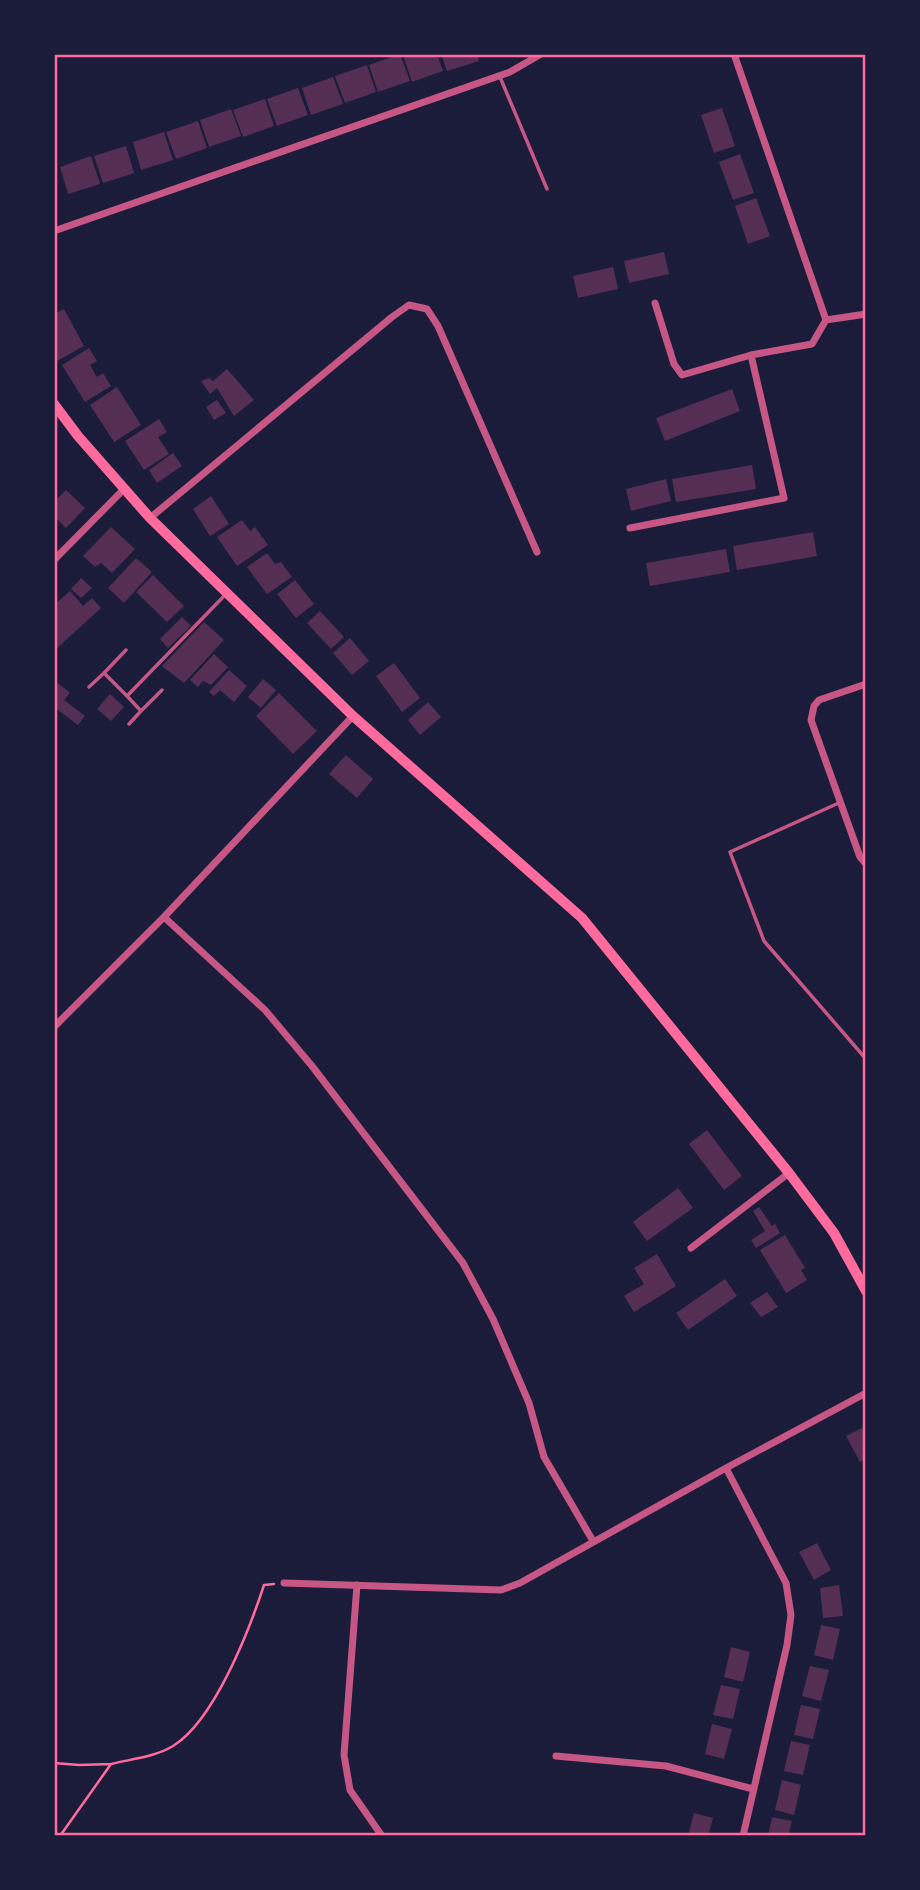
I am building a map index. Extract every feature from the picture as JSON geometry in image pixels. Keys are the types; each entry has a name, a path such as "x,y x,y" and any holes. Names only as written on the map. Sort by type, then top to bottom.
{"main road":[{"path":"54,404 150,518 353,716 582,918 789,1173 834,1233 866,1291"}],"street":[{"path":"54,231 499,75 520,67 541,54"},
{"path":"655,303 674,364 682,375 751,355 812,344 826,320 734,54"},
{"path":"150,518 409,305 427,309 438,326 537,552"},
{"path":"826,320 866,314"},
{"path":"630,528 784,498 751,355"},
{"path":"54,560 124,489"},
{"path":"866,684 819,701 814,706 811,720 860,857 866,864"},
{"path":"54,1027 164,917 353,716"},
{"path":"164,917 265,1010 313,1066 463,1263 493,1319 529,1403 544,1457 593,1541"},
{"path":"691,1248 789,1173"},
{"path":"284,1583 501,1590 520,1583 866,1393"},
{"path":"726,1468 786,1584 791,1615 787,1645 743,1836"},
{"path":"357,1585 344,1755 350,1790 382,1836"},
{"path":"556,1756 666,1766 753,1789"}],"lane":[{"path":"499,75 547,189"},
{"path":"127,696 228,592"},
{"path":"89,687 125,650"},
{"path":"104,673 141,711"},
{"path":"129,724 162,690"},
{"path":"841,802 730,852 764,941 866,1059"}],"path":[{"path":"54,1763 111,1764 161,1753 176,1745 195,1726 227,1676 264,1585 284,1583"},
{"path":"60,1836 111,1764"}],"building":[{"path":"400,54 410,81 378,92 369,65"},
{"path":"437,54 443,71 412,82 403,55"},
{"path":"441,54 477,54 479,61 447,71"},
{"path":"367,65 376,92 345,103 335,76"},
{"path":"333,77 343,104 311,115 302,88"},
{"path":"298,88 308,115 277,126 267,99"},
{"path":"265,99 274,126 243,137 233,110"},
{"path":"722,108 735,146 714,153 701,115"},
{"path":"231,109 241,136 209,147 200,120"},
{"path":"198,121 207,148 176,159 166,132"},
{"path":"164,132 173,160 141,170 133,142"},
{"path":"126,146 134,173 103,183 94,156"},
{"path":"740,154 754,193 733,200 719,162"},
{"path":"91,156 100,184 68,194 60,167"},
{"path":"756,198 770,236 748,244 735,206"},
{"path":"664,252 669,274 629,283 624,261"},
{"path":"613,267 618,289 578,298 573,276"},
{"path":"64,309 84,346 57,361 54,356 54,314"},
{"path":"89,348 97,361 90,365 97,377 103,373 111,386 85,402 62,365"},
{"path":"227,369 254,400 234,416 217,388 210,394 201,381 209,378 213,381"},
{"path":"117,387 141,425 114,442 90,405"},
{"path":"732,389 740,411 665,441 656,418"},
{"path":"217,400 226,413 214,420 206,407"},
{"path":"159,419 167,432 158,437 169,454 144,470 125,441"},
{"path":"173,453 182,466 157,483 149,470"},
{"path":"752,465 756,489 676,502 672,479"},
{"path":"666,479 671,501 631,511 626,489"},
{"path":"66,490 85,508 66,528 54,516 54,502"},
{"path":"211,496 229,524 210,536 193,509"},
{"path":"242,520 250,531 255,527 268,545 237,566 217,537"},
{"path":"111,527 135,549 112,573 101,563 95,567 83,556"},
{"path":"813,532 817,556 737,570 733,546"},
{"path":"726,549 730,572 650,586 646,563"},
{"path":"267,553 275,564 281,562 292,577 267,594 247,567"},
{"path":"136,558 152,572 124,603 108,588"},
{"path":"153,575 184,606 167,622 136,592"},
{"path":"81,578 92,588 81,598 71,589"},
{"path":"295,580 314,604 296,618 277,594"},
{"path":"70,591 83,606 92,598 101,608 54,651 54,605"},
{"path":"320,611 344,637 331,649 307,623"},
{"path":"182,617 191,626 168,648 160,639"},
{"path":"204,622 224,640 184,683 162,666"},
{"path":"350,638 369,661 352,675 333,653"},
{"path":"214,654 228,667 211,685 203,681 198,687 190,680"},
{"path":"394,663 420,698 402,712 376,676"},
{"path":"229,670 247,686 234,702 220,690 214,696 209,692"},
{"path":"263,679 276,690 261,708 248,697"},
{"path":"58,683 70,693 64,700 85,716 78,725 54,707 54,688"},
{"path":"279,693 317,731 293,754 256,716"},
{"path":"110,694 124,707 111,721 97,709"},
{"path":"428,702 441,717 420,735 408,720"},
{"path":"346,755 373,779 357,798 329,774"},
{"path":"707,1130 742,1176 724,1190 689,1144"},
{"path":"678,1188 693,1208 647,1241 633,1222"},
{"path":"759,1207 780,1233 756,1248 751,1240 765,1231 753,1211"},
{"path":"785,1235 805,1268 801,1270 807,1280 786,1293 760,1250"},
{"path":"657,1254 676,1286 634,1312 624,1296 644,1284 634,1268"},
{"path":"725,1279 737,1296 688,1330 676,1313"},
{"path":"767,1292 778,1307 761,1317 750,1303"},
{"path":"862,1428 866,1435 866,1459 860,1462 846,1436"},
{"path":"817,1543 831,1570 814,1580 799,1552"},
{"path":"839,1585 843,1616 823,1618 820,1588"},
{"path":"821,1625 840,1629 833,1660 814,1655"},
{"path":"731,1647 750,1652 743,1682 724,1677"},
{"path":"810,1666 829,1670 821,1701 802,1696"},
{"path":"721,1685 740,1689 733,1719 713,1715"},
{"path":"801,1705 820,1709 813,1739 794,1735"},
{"path":"712,1724 732,1729 724,1759 705,1754"},
{"path":"791,1741 810,1745 803,1775 784,1771"},
{"path":"782,1780 801,1785 794,1815 775,1810"},
{"path":"694,1813 713,1818 708,1836 688,1836"},
{"path":"772,1817 792,1821 788,1836 768,1836"}]}
